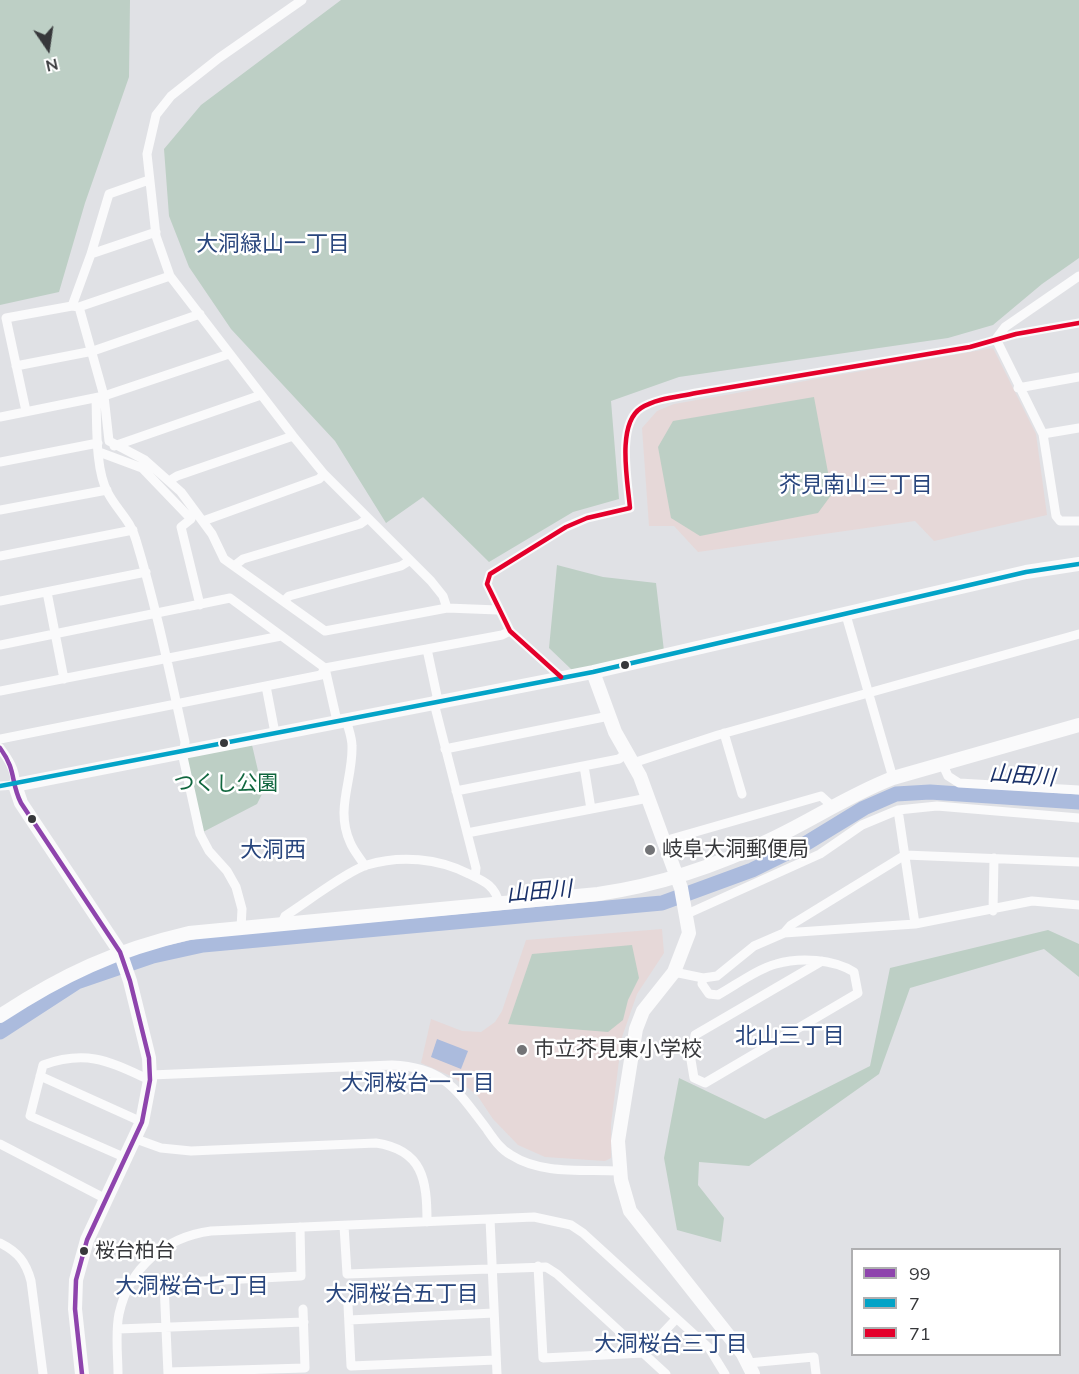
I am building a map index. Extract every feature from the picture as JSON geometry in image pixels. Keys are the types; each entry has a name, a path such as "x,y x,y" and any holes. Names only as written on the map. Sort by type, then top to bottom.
{"street":[{"path":"302,0 219,58 171,96 156,115 147,154 156,232 170,276 229,354 324,474 443,596 447,608"},
{"path":"149,180 109,194 76,306 93,351 109,441 114,446 145,460 170,481 203,521 224,559 325,631 447,608 498,610"},
{"path":"91,254 156,232"},
{"path":"26,411 6,318 76,306 170,276"},
{"path":"996,339 1005,327 1079,276"},
{"path":"16,366 93,351 200,314"},
{"path":"561,677 510,631 487,584 489,574 566,527 586,518 630,508 625,442 629,426 640,408 658,401 696,393 970,347 996,339 1079,323"},
{"path":"996,339 1042,434 1056,516 1060,521 1079,521"},
{"path":"0,417 100,397 229,354"},
{"path":"1018,388 1079,377"},
{"path":"114,446 261,395"},
{"path":"100,397 99,447 107,490 133,530 146,572 186,746 183,751 200,834 209,851 227,871 236,887 242,909 241,928"},
{"path":"1042,434 1079,428"},
{"path":"170,481 177,476 293,436"},
{"path":"0,462 99,447 142,468 191,519 181,527 200,604"},
{"path":"203,521 319,479 324,474"},
{"path":"0,510 107,490"},
{"path":"234,566 243,559 360,524 367,519"},
{"path":"0,556 133,530"},
{"path":"284,601 289,596 401,566 409,561"},
{"path":"0,786 15,785 593,672 1026,572 1079,564"},
{"path":"0,602 146,572"},
{"path":"47,592 64,679"},
{"path":"0,645 230,598 325,668 341,720 352,745 350,771 343,799 344,823 350,842 365,866"},
{"path":"846,615 893,778"},
{"path":"325,668 427,650 510,631"},
{"path":"456,791 629,758 1079,634"},
{"path":"0,691 281,636"},
{"path":"427,650 437,696 434,703 476,868 475,877"},
{"path":"0,739 321,675 325,668"},
{"path":"593,672 609,716 648,798 680,883 687,909 689,933 674,972 643,1011 636,1029 618,1141 619,1171 630,1211 751,1369 814,1357 816,1374"},
{"path":"266,686 275,733"},
{"path":"445,749 609,716"},
{"path":"0,1016 57,981 189,933 610,893 680,883 776,838 864,789 942,763 1079,725"},
{"path":"724,733 742,794"},
{"path":"0,748 16,777 15,785 21,803 122,956 146,1043 151,1077 142,1122 136,1139 87,1240 76,1280 75,1309 82,1374"},
{"path":"942,763 948,776 959,783 1079,790"},
{"path":"584,766 591,809"},
{"path":"663,841 821,796 832,806"},
{"path":"467,833 648,798"},
{"path":"687,909 820,854 862,825 898,810 937,806 1079,818"},
{"path":"898,810 915,924"},
{"path":"784,933 791,925 905,855 1079,862"},
{"path":"993,911 994,858"},
{"path":"281,925 285,916 365,866 399,859 448,863 489,884 497,893 499,904"},
{"path":"674,972 703,978 717,976 754,946 784,933 915,924 993,911 1032,901 1079,905"},
{"path":"703,978 702,984 709,994 718,994 774,964 822,961 843,965 854,972 858,993 705,1083 694,1078 691,1060 695,1035 822,961"},
{"path":"126,1158 30,1116 43,1065 78,1056 103,1058 151,1077 392,1065 424,1068 444,1078 458,1090 497,1144 510,1155 541,1167 619,1171"},
{"path":"40,1076 142,1122"},
{"path":"136,1139 161,1148 191,1151 376,1143 389,1145 399,1148 413,1159 421,1172 426,1190 427,1222"},
{"path":"0,1144 106,1199"},
{"path":"118,1374 118,1316 133,1278 144,1264 169,1244 195,1233 534,1217 571,1225 584,1233 709,1348 725,1374"},
{"path":"490,1219 496,1374"},
{"path":"344,1226 347,1274 538,1266 557,1274 666,1374"},
{"path":"300,1227 301,1275 164,1283 168,1373 305,1368 303,1309"},
{"path":"0,1243 20,1256 27,1266 32,1281 43,1374"},
{"path":"538,1266 543,1358 644,1353 676,1319"},
{"path":"348,1305 351,1366 496,1359"},
{"path":"349,1320 494,1313"},
{"path":"118,1329 304,1322"}],"shaded area":[{"path":"993,348 1036,434 1047,515 934,541 915,521 698,552 674,526 649,526 642,428 657,411 674,404"},
{"name":"市立芥見東小学校","path":"662,929 664,953 637,994 622,1037 611,1124 611,1158 605,1161 545,1157 518,1145 493,1119 477,1095 453,1077 421,1063 431,1019 462,1031 481,1032 495,1022 502,1011 526,940"}],"green space":[{"path":"0,0 130,0 129,77 85,203 59,292 0,305"},
{"path":"341,0 1079,0 1079,258 1042,284 993,325 948,338 679,377 611,401 619,499 573,512 489,562 423,497 386,523 335,441 231,329 189,267 169,216 164,149 201,105"},
{"path":"814,397 832,494 818,513 700,536 671,518 658,447 673,421"},
{"path":"557,565 603,577 656,583 664,651 572,670 549,648"},
{"name":"つくし公園","path":"252,745 263,792 257,804 203,832 186,757"},
{"path":"1048,930 1079,944 1079,977 1044,949 910,988 879,1074 749,1166 699,1162 698,1185 724,1218 721,1242 677,1230 664,1158 679,1078 765,1119 870,1066 890,968"},
{"path":"632,945 639,978 628,1000 623,1020 608,1032 508,1024 532,954"}],"water":[{"path":"437,1039 468,1051 461,1069 431,1057"}],"waterway":[{"name":"山田川","path":"0,1032 77,982 153,956 203,945 662,903 752,870 805,844 864,808 896,794 930,792 1079,802"}],"transit line":[{"name":"71","path":"561,677 510,631 487,584 490,574 566,527 587,518 630,508 625,455 626,440 633,416 641,408 668,398 970,347 1016,334 1079,323"},
{"name":"7","path":"0,786 593,672 1026,572 1079,564"},
{"name":"99","path":"0,748 9,763 21,803 120,952 130,981 149,1058 150,1080 142,1122 87,1240 76,1280 75,1309 82,1374"}],"place":[{"name":"岐阜大洞郵便局","path":"650,850"},
{"name":"市立芥見東小学校","path":"522,1050"},
{"name":"桜台柏台","path":"84,1251"}],"district":[{"name":"大洞緑山一丁目","path":"273,244"},
{"name":"芥見南山三丁目","path":"856,485"},
{"name":"大洞西","path":"273,850"},
{"name":"北山三丁目","path":"790,1036"},
{"name":"大洞桜台一丁目","path":"418,1083"},
{"name":"大洞桜台七丁目","path":"192,1286"},
{"name":"大洞桜台五丁目","path":"402,1294"},
{"name":"大洞桜台三丁目","path":"671,1344"}]}
